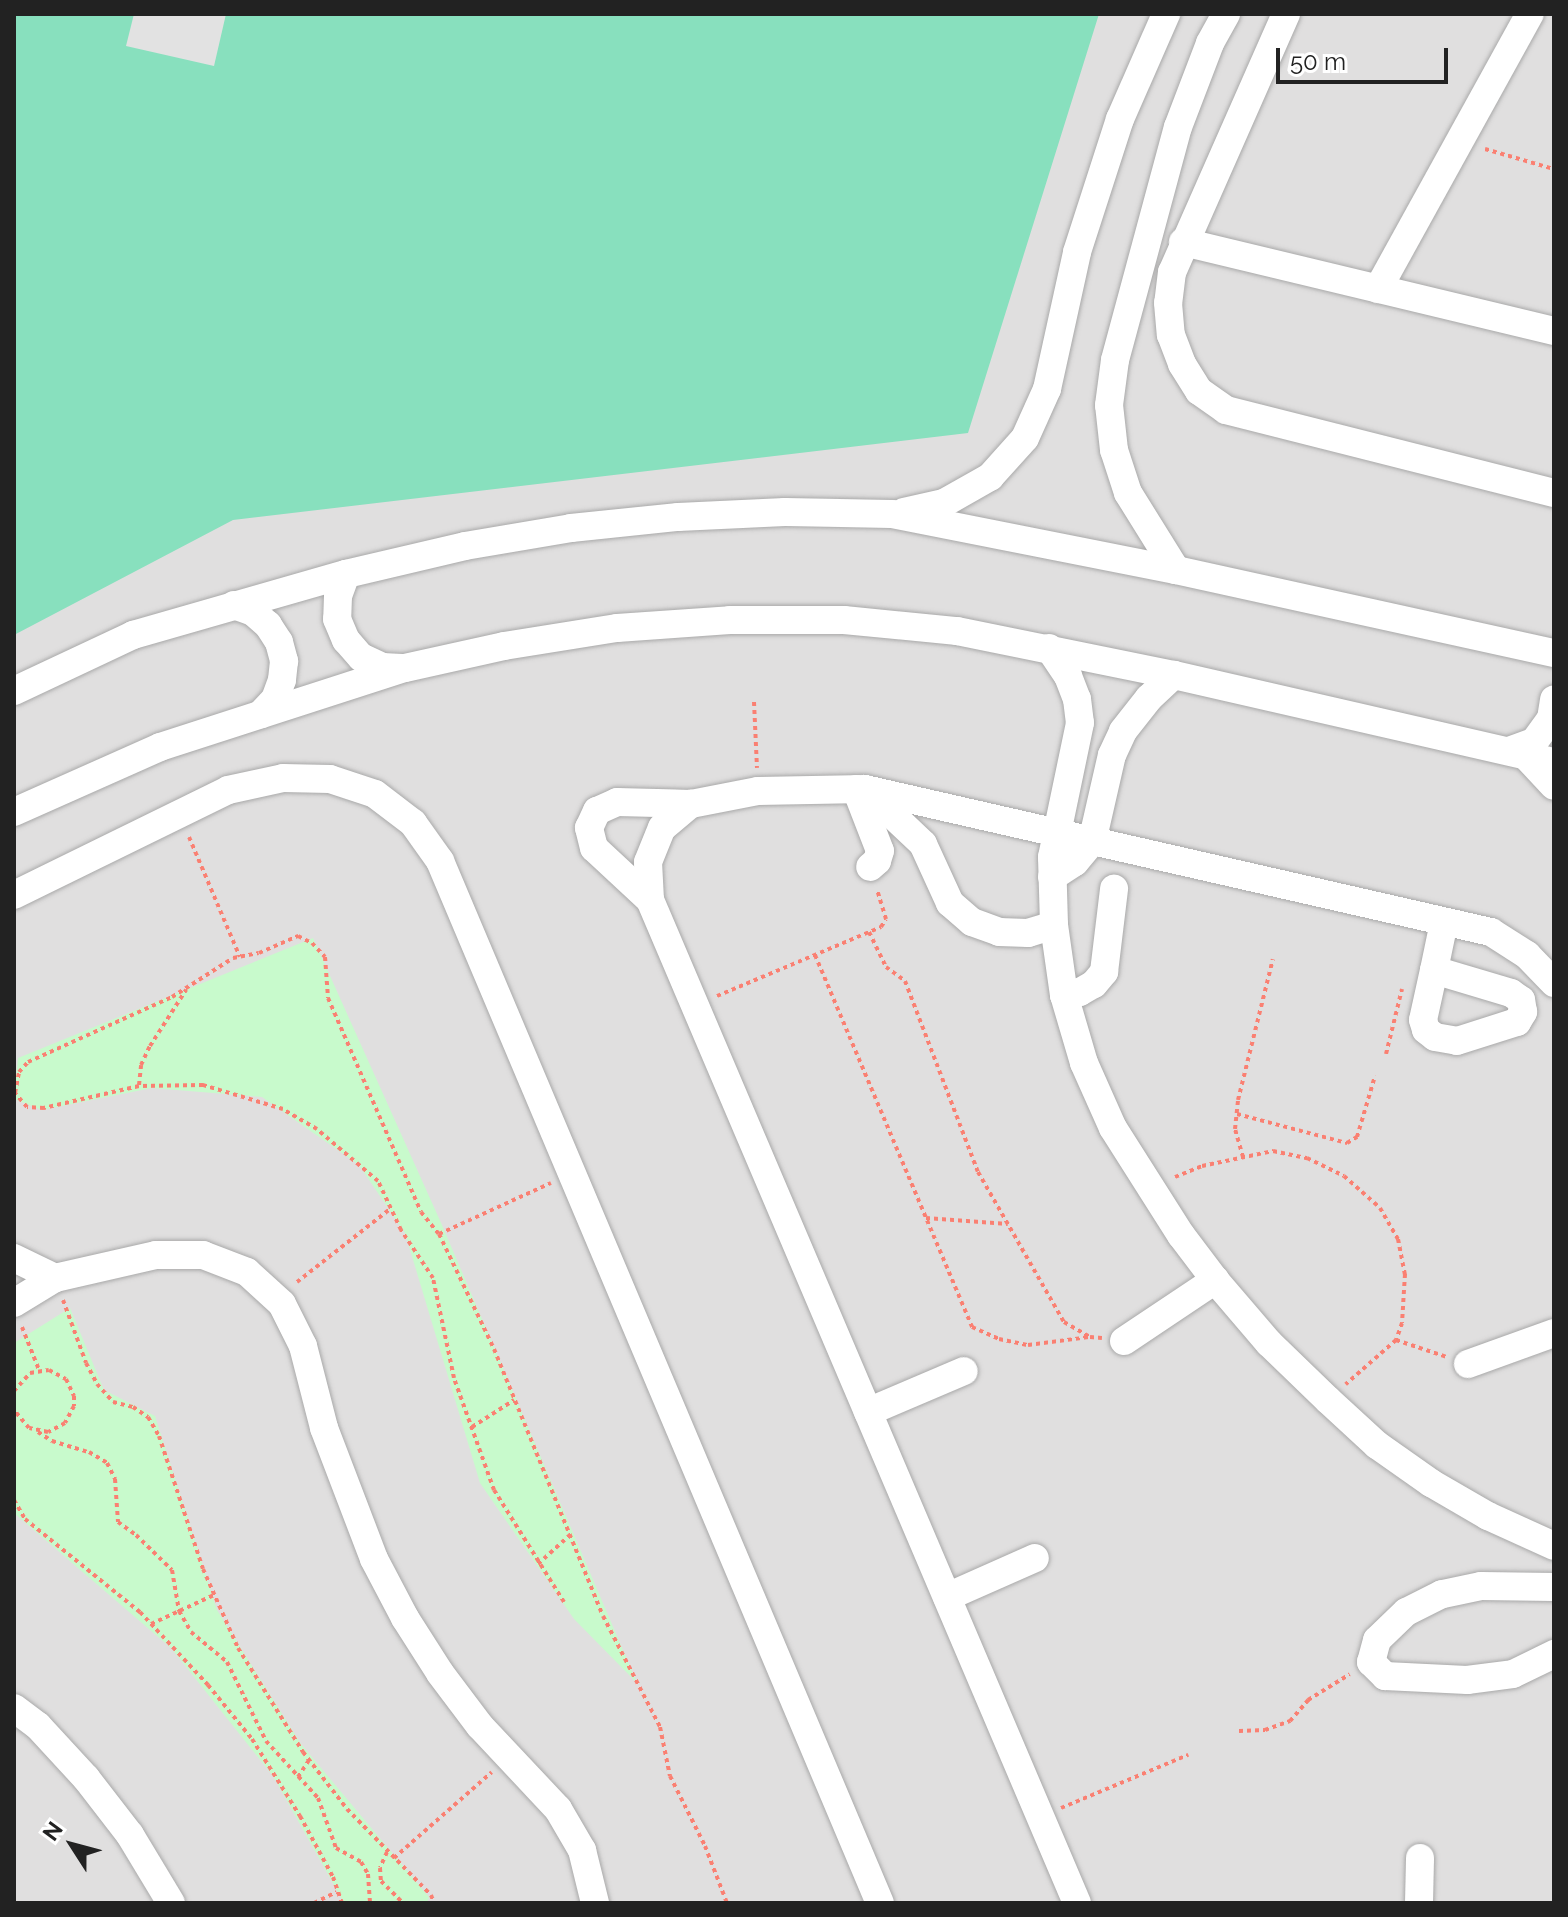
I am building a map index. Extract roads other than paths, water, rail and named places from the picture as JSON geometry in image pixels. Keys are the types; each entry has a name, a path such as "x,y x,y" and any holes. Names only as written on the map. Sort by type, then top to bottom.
{"street":[{"path":"892,514 944,503 990,477 1025,438 1047,389 1077,252 1120,119 1166,14"},
{"path":"1176,570 1128,493 1114,450 1109,405 1115,360 1178,127 1210,43 1226,14"},
{"path":"1286,14 1172,272 1168,303 1171,335 1182,364 1199,391 1226,410 1554,493"},
{"path":"1378,289 1530,14"},
{"path":"1183,242 1554,331"},
{"path":"14,691 133,635 346,574 465,546 571,528 678,517 785,512 892,514 1176,570 1554,653"},
{"path":"346,574 338,596 337,619 346,640 361,657 382,667 405,668"},
{"path":"234,605 253,612 268,625 279,642 284,661 282,680 275,699 261,714"},
{"path":"14,812 160,747 405,668 504,646 617,628 730,620 858,622 957,631 1174,675 1554,762"},
{"path":"1522,646 1545,664 1554,688"},
{"path":"1049,648 1068,676 1077,699 1080,723 1057,834 1052,877 1054,925 1064,995 1084,1063 1113,1128 1215,1280 1269,1343 1328,1400 1377,1445 1431,1483 1488,1516 1552,1543"},
{"path":"1052,877 1075,862 1092,842 1109,766 1123,731 1149,698 1174,675"},
{"path":"1517,753 1534,742 1551,719 1554,699"},
{"path":"1517,753 1554,786"},
{"path":"14,895 228,790 269,781 330,779 375,794 413,823 440,861 880,1903"},
{"path":"861,789 880,851 877,861 870,867"},
{"path":"861,789 923,844 950,903 972,922 999,932 1028,933 1054,925"},
{"path":"650,900 594,848 589,828 597,811 617,802 691,804 758,791 861,789 1491,932 1527,955 1554,983"},
{"path":"691,804 662,828 648,862 650,900 1077,1903"},
{"path":"1064,995 1080,992 1094,984 1104,972 1114,889"},
{"path":"1434,970 1444,922"},
{"path":"16,1312 55,1278 156,1255 203,1255 247,1272 282,1304 303,1346 324,1428 374,1559 405,1618 440,1673 508,1757 558,1809 582,1850 595,1903"},
{"path":"14,1258 55,1278"},
{"path":"1124,1341 1215,1280"},
{"path":"1468,1364 1554,1333"},
{"path":"868,1412 964,1371"},
{"path":"947,1597 1035,1558"},
{"path":"1554,1587 1481,1586 1442,1594 1406,1612 1377,1640 1371,1662 1385,1676 1467,1680 1513,1674 1554,1654"},
{"path":"14,1708 38,1726 86,1778 130,1835 171,1903"},
{"path":"1419,1903 1420,1858"}]}
